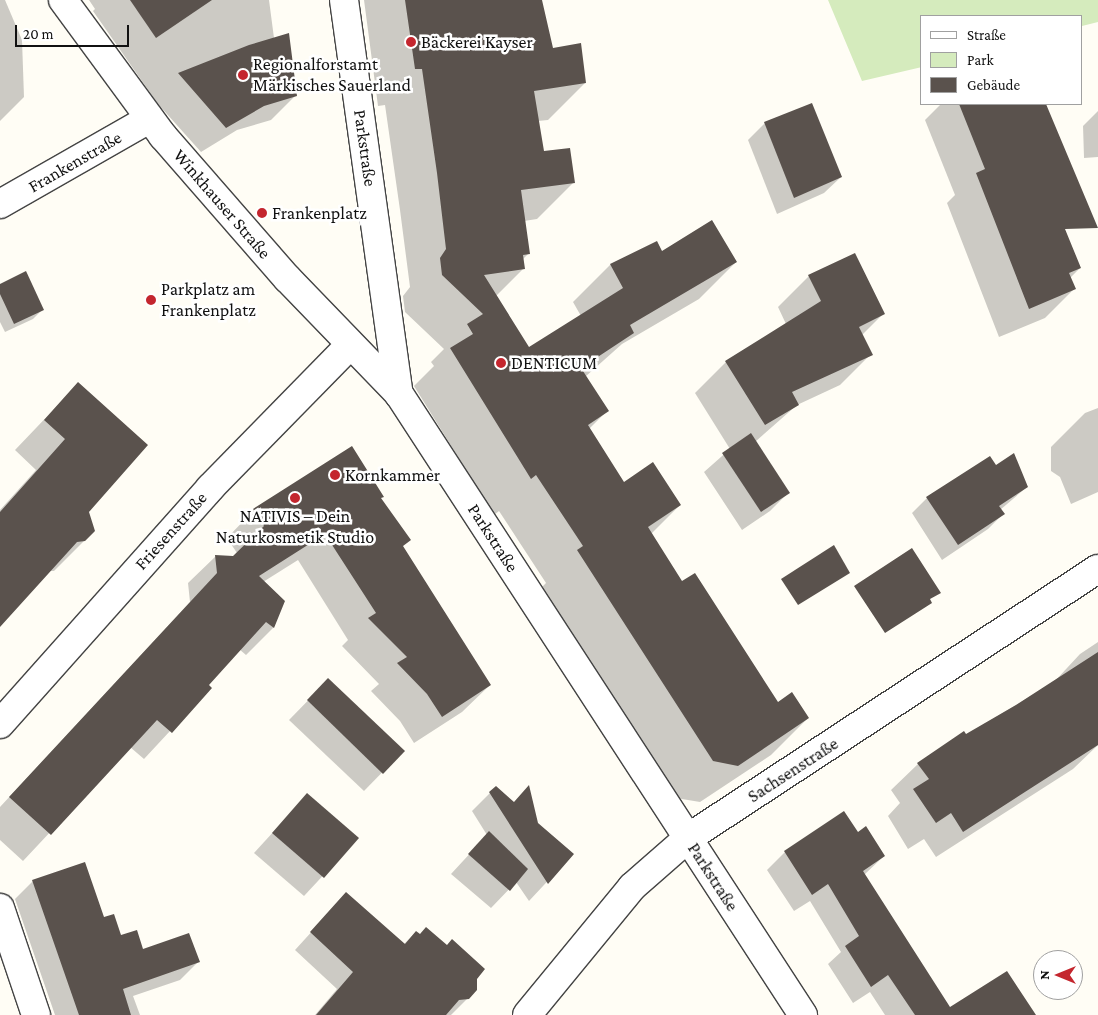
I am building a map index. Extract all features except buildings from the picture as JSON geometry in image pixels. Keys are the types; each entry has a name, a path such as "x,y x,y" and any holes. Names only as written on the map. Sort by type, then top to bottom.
{"street":[{"name":"Winkhauser Straße","path":"63,0 150,119 278,268 399,394"},
{"name":"Parkstraße","path":"344,0 399,394 803,1015"},
{"name":"Frankenstraße","path":"0,204 150,119"},
{"name":"Friesenstraße","path":"0,724 210,488 350,345"},
{"name":"Sachsenstraße","path":"527,1015 632,887 688,838 1098,570"},
{"path":"0,908 36,1015"}],"green space":[{"path":"828,0 1098,0 1098,22 1083,26 1083,15 920,15 920,67 862,81"}],"place":[{"name":"Bäckerei Kayser","path":"411,42"},
{"name":"Regionalforstamt Märkisches Sauerland","path":"243,75"},
{"name":"Frankenplatz","path":"262,213"},
{"name":"Parkplatz am Frankenplatz","path":"151,300"},
{"name":"DENTICUM","path":"501,363"},
{"name":"Kornkammer","path":"335,475"},
{"name":"NATIVIS – Dein Naturkosmetik Studio","path":"295,498"}]}
